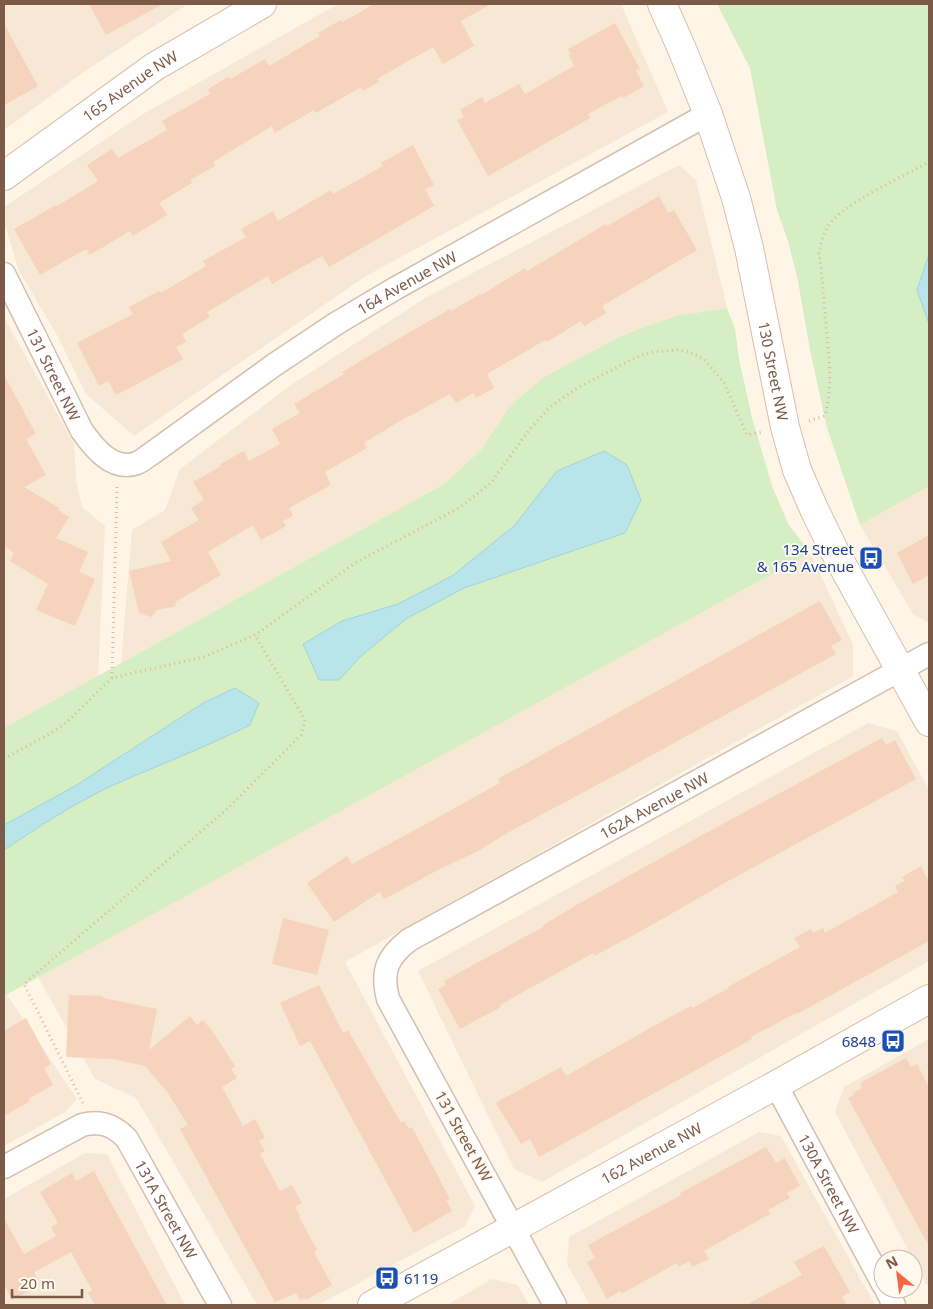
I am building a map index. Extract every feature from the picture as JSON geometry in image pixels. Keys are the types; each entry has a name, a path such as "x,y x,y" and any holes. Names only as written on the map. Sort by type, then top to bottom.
{"street":[{"name":"130 Street NW","path":"662,4 708,114 736,198 749,248 785,427 797,470 814,509 929,722"},
{"name":"165 Avenue NW","path":"4,176 154,67 246,8"},
{"name":"164 Avenue NW","path":"118,464 135,464 151,454 274,365 396,288 708,114"},
{"name":"131 Street NW","path":"4,274 82,430 91,444 105,458 118,464"},
{"name":"162A Avenue NW","path":"386,965 400,947 409,940 929,654"},
{"name":"131 Street NW","path":"386,965 385,986 388,999 555,1305"},
{"name":"162 Avenue NW","path":"372,1305 776,1085 929,999"},
{"name":"130A Street NW","path":"776,1085 873,1265"},
{"path":"4,1167 70,1131 98,1122"},
{"name":"131A Street NW","path":"98,1122 113,1127 127,1139 220,1305"}],"path":[{"path":"4,759 61,726 112,678 202,657 255,636 356,563 459,508 490,483 533,424 550,407 577,388 637,357 652,352 677,350 690,352 704,359 724,383 747,435 817,420 825,416 828,404 830,361 819,252 823,236 829,225 840,213 929,162"},
{"path":"112,678 118,464"},
{"path":"98,1122 24,984 227,809 301,735 305,720 255,636"}],"shaded area":[{"path":"4,4 188,4 85,71 4,130"},
{"path":"338,4 621,4 668,112 366,276 134,436 86,394 57,335 19,271 4,222 4,207 143,114"},
{"path":"679,165 696,180 727,308 676,316 639,329 621,336 544,377 506,412 481,450 444,484 121,663 132,530 165,510 180,469 291,385 425,298"},
{"path":"4,317 74,444 76,480 82,507 105,526 98,676 4,728"},
{"path":"929,486 929,623 913,614 860,525"},
{"path":"810,553 853,644 853,676 345,962 475,1206 465,1226 318,1305 257,1305 136,1098 95,1079 38,977"},
{"path":"868,723 897,731 929,790 929,961 542,1182 514,1169 418,971"},
{"path":"7,995 77,1099 65,1112 4,1146 4,996"},
{"path":"929,1039 929,1286 923,1278 923,1249 907,1249 835,1112 844,1087"},
{"path":"759,1132 781,1136 875,1305 590,1305 567,1264 569,1237"},
{"path":"85,1153 107,1154 185,1305 4,1305 4,1199"},
{"path":"492,1279 518,1285 529,1305 447,1305"}],"green space":[{"path":"717,4 929,4 929,486 860,525 827,428 810,350 798,281 788,241 777,210 750,68"},
{"path":"727,308 735,329 739,359 752,418 773,489 789,525 810,553 4,996 4,728 444,484 481,450 514,403 544,377 621,336 639,329 676,316"}],"water":[{"path":"929,254 929,324 917,290"},
{"path":"604,451 627,465 641,500 625,533 464,588 406,619 360,657 339,680 319,680 303,644 342,621 398,604 452,576 514,526 557,471"},
{"path":"235,688 259,703 250,725 95,794 4,850 4,825 75,786 203,703"}],"building":[{"path":"89,4 163,4 106,35"},
{"path":"374,4 491,4 461,21 474,46 443,64 433,47 377,79 379,82 363,91 361,87 316,113 314,110 275,133 272,126 213,162 215,166 190,180 192,183 159,203 167,215 133,236 130,231 90,255 86,249 40,275 14,229 98,181 87,165 112,149 118,158 167,130 162,121 210,94 208,89 265,59 269,66 320,36 318,33 341,20 343,22"},
{"path":"615,23 640,69 636,71 644,86 588,114 590,118 488,176 457,120 464,117 460,110 482,97 485,103 519,84 525,94 574,66 568,49"},
{"path":"4,24 38,86 4,105"},
{"path":"413,145 434,185 425,189 434,206 329,267 322,256 272,284 268,276 207,312 210,317 182,334 186,342 176,347 183,359 116,395 108,381 99,386 77,343 133,314 129,307 159,291 161,293 206,266 203,261 246,237 241,229 273,211 278,221 331,190 333,194 383,166 381,163"},
{"path":"659,196 668,213 674,210 697,250 602,306 606,313 584,326 581,321 547,342 545,340 487,374 494,388 476,398 474,393 456,403 450,394 410,415 364,443 367,448 325,472 331,485 289,508 293,516 283,521 286,526 261,540 253,525 208,552 221,575 175,602 176,606 157,610 151,617 139,613 129,571 171,561 161,542 199,520 191,508 204,500 193,482 244,451 249,461 280,444 272,429 300,413 294,404 344,374 342,372 450,309 451,311 481,295 525,268 527,271 606,224 607,226"},
{"path":"4,375 36,434 26,439 46,475 24,487 59,508 58,510 69,517 56,538 88,552 79,572 95,579 75,626 36,610 48,584 10,561 14,553 4,546"},
{"path":"929,535 929,575 913,584 897,553"},
{"path":"820,601 842,640 831,646 836,654 509,832 478,851 384,899 380,892 334,922 307,883 347,856 352,864 448,812 500,783 498,779"},
{"path":"882,738 886,745 895,740 916,779 730,880 641,931 594,956 593,953 460,1029 438,989 446,985 444,981 543,927 578,904"},
{"path":"921,866 929,882 929,941 797,1014 751,1037 752,1039 539,1157 530,1139 521,1144 496,1103 561,1067 566,1076 659,1023 729,988 800,947 794,938 811,929 813,933 823,928 825,933 898,892 895,886 905,881 902,877"},
{"path":"283,918 329,930 317,975 272,964"},
{"path":"319,985 343,1033 348,1030 401,1123 404,1121 409,1129 412,1127 450,1199 446,1200 452,1211 414,1233 310,1041 300,1046 280,1003"},
{"path":"69,995 103,996 103,998 157,1009 149,1050 190,1016 197,1025 203,1020 235,1066 231,1069 237,1078 222,1087 243,1126 255,1119 265,1138 259,1141 265,1151 260,1154 280,1191 292,1185 302,1203 295,1207 317,1250 314,1252 332,1285 306,1300 305,1298 300,1300 296,1293 275,1302 180,1129 188,1125 168,1093 145,1066 113,1059 66,1057"},
{"path":"26,1018 51,1064 44,1068 53,1085 28,1099 29,1102 4,1116 4,1031"},
{"path":"906,1058 911,1067 917,1064 929,1087 929,1246 848,1098 862,1088 860,1083"},
{"path":"766,1147 776,1163 785,1158 800,1186 787,1193 790,1198 768,1210 770,1214 704,1251 709,1259 692,1267 689,1261 679,1267 677,1263 621,1294 620,1291 607,1299 587,1262 595,1258 588,1245"},
{"path":"94,1171 167,1305 95,1305 88,1293 92,1290 71,1252 34,1272 38,1280 28,1285 30,1290 12,1300 4,1284 4,1219 24,1254 56,1236 51,1227 58,1223 40,1192 72,1173 76,1181"},
{"path":"824,1246 850,1292 842,1297 847,1305 746,1305 802,1275 794,1262"}],"place":[{"name":"134 Street & 165 Avenue","path":"871,558"},
{"name":"6848","path":"893,1041"},
{"name":"6119","path":"387,1278"}]}
